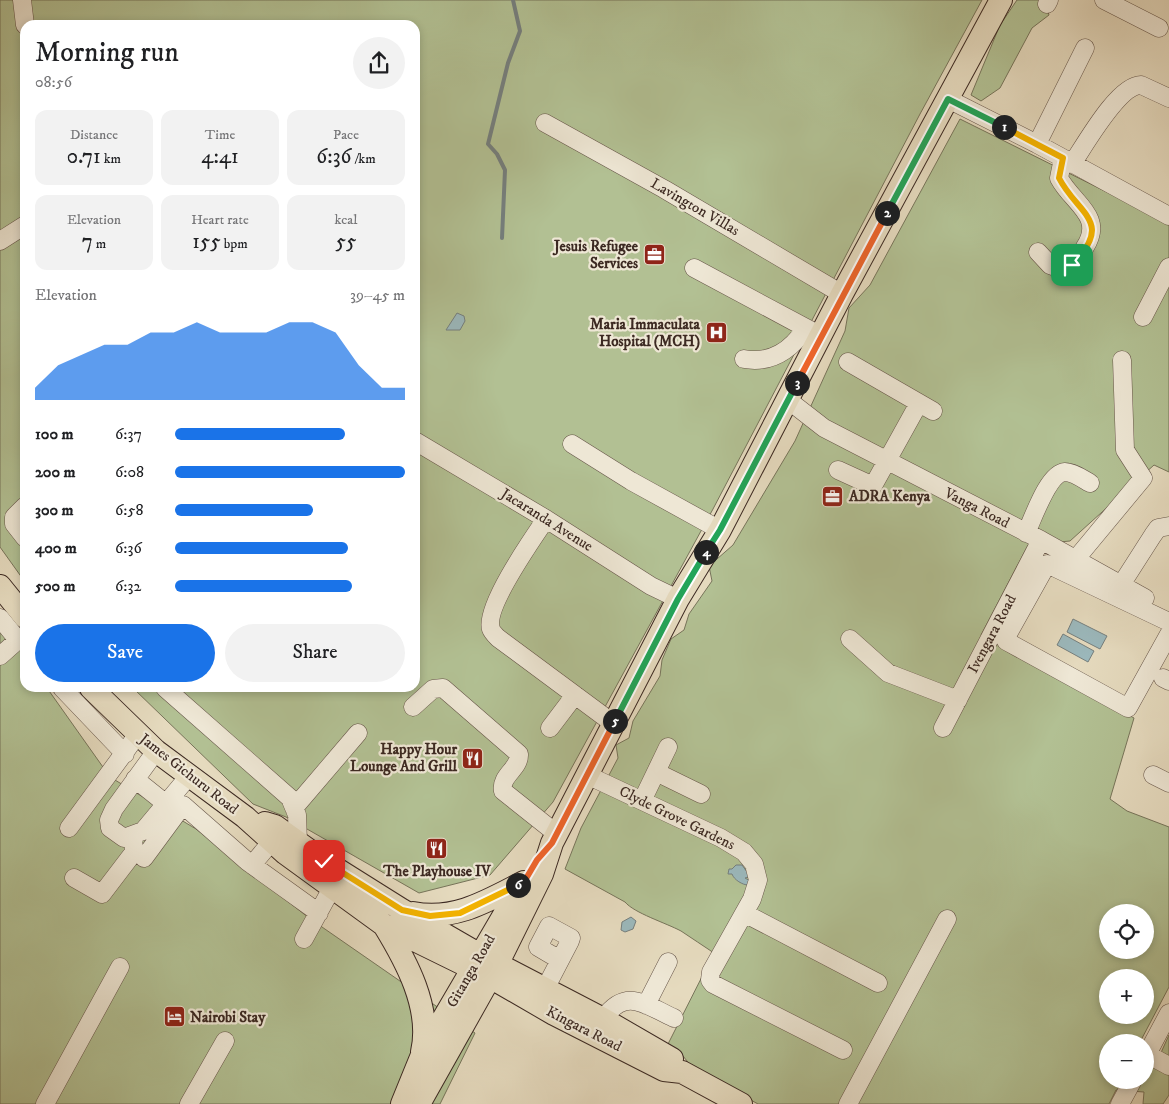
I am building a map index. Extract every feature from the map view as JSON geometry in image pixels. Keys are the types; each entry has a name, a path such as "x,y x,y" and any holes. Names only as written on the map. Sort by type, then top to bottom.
{"main road":[{"name":"Gitanga Road","path":"402,1104 422,1056 485,967 542,874 554,838 678,599 720,530 788,400 813,332 842,294 1001,0"},
{"path":"0,586 20,611"},
{"name":"James Gichuru Road","path":"95,692 156,751 245,817 285,853 334,886 384,925 485,967"},
{"name":"James Gichuru Road","path":"245,817 275,826 485,967"},
{"name":"Gitanga Road","path":"419,1104 524,882 537,860 554,838"},
{"path":"402,910 430,916 460,913 524,882"},
{"path":"384,925 403,955 418,994 425,1041 422,1056"},
{"name":"Kingara Road","path":"485,967 554,1000 603,1019 670,1057 682,1072 730,1101"},
{"name":"Kingara Road","path":"554,1000 664,1070 682,1072"}],"street":[{"path":"22,0 24,20"},
{"path":"1104,0 1160,28"},
{"path":"1036,144 1085,48"},
{"path":"1038,252 1050,265 1064,270 1078,259 1087,245 1093,230 1091,218 1065,190 1059,178 1068,161 1127,89 1141,85 1169,98"},
{"path":"948,99 1169,216"},
{"name":"Lavington Villas","path":"545,123 664,189 842,294"},
{"path":"0,241 20,228"},
{"path":"1143,317 1169,267"},
{"path":"694,268 813,332"},
{"path":"744,358 754,360 779,355 813,332"},
{"path":"1076,560 1143,478 1125,450 1122,360"},
{"path":"838,470 873,486 885,461 926,407 848,362"},
{"name":"Vanga Road","path":"788,400 824,428 1033,536 1169,612"},
{"name":"Jacaranda Avenue","path":"420,444 546,519 651,586 678,599"},
{"path":"572,444 631,481 720,530"},
{"name":"Ivengara Road","path":"943,728 1030,577 1033,536 1047,487 1057,475 1064,472 1071,473 1090,483"},
{"path":"20,511 14,517 14,524 20,532"},
{"path":"546,519 499,595 491,618 491,630 498,638 614,724"},
{"path":"1121,585 1152,535 1158,528 1169,526"},
{"path":"1169,622 1050,564 1044,566 1030,577 1006,641 1125,707 1131,705 1169,634"},
{"path":"0,618 20,637"},
{"path":"850,639 888,673 958,700"},
{"path":"0,656 20,642"},
{"path":"413,707 433,689 444,688 519,754 516,765 504,780 503,791 554,838"},
{"path":"66,692 125,754"},
{"path":"170,692 290,798 297,815 298,842"},
{"path":"550,728 574,695"},
{"path":"294,808 358,733"},
{"path":"69,828 138,734"},
{"path":"642,801 668,747"},
{"path":"156,751 114,809 110,820 110,828 124,838 133,837 143,831 189,776"},
{"path":"656,772 701,794"},
{"name":"Clyde Grove Gardens","path":"587,775 721,838 744,852 754,864 758,880 752,899 711,972 710,980 713,984 843,1050"},
{"path":"135,779 165,803"},
{"path":"144,858 183,805 252,865 319,912"},
{"path":"74,878 102,894 134,852 133,837"},
{"path":"252,865 272,841"},
{"path":"304,939 334,886"},
{"path":"744,913 878,983"},
{"path":"848,1104 947,919"},
{"path":"554,1000 560,960"},
{"path":"646,1005 668,962"},
{"path":"45,1104 120,966"},
{"path":"603,1019 608,1012 624,1000 634,999 674,1018"},
{"path":"1154,1041 1169,1013"},
{"path":"189,1104 225,1041"},
{"path":"1154,1059 1169,1066"},
{"path":"1120,1104 1128,1089"}],"green space":[{"path":"0,0 982,0 920,114 713,509 553,802 490,875 419,893 286,817 253,804 137,692 420,692 420,20 20,20 20,575 0,547"},
{"path":"1017,0 1044,0 1049,15 1032,28 1000,88 981,101 971,95 1000,25"},
{"path":"960,119 1169,223 1169,472 1154,465 1070,541 1028,545 981,635 1134,718 1110,799 1127,811 1169,827 1169,987 1154,1015 1154,969 1099,969 1099,1024 1149,1024 1144,1034 1099,1034 1099,1089 1154,1089 1154,1068 1169,1035 1169,1095 1163,1104 1143,1104 1144,1092 1116,1090 1109,1104 758,1104 692,1067 678,1050 668,1044 714,953 681,931 635,910 625,902 565,869 581,828 618,758 616,745 629,738 633,721 660,676 662,660 671,639 684,630 689,614 712,581 709,566 733,545 795,441 845,331 849,308 870,285"},
{"path":"0,622 20,650 20,692 50,692 110,777 196,829 309,918 475,1033 440,1104 0,1104"}],"water":[{"path":"457,313 464,316 465,321 460,330 446,330"},
{"path":"1073,619 1107,636 1100,649 1067,632"},
{"path":"1063,634 1094,651 1088,662 1057,645"},
{"path":"736,865 742,865 747,872 749,870 749,877 745,878 750,881 748,885 739,882 732,874 728,874 729,869"},
{"path":"631,917 636,921 633,929 625,932 621,930 622,922"}],"waterway":[{"path":"502,238 505,170 497,154 488,144 508,63 520,31 513,0"}],"place":[{"name":"Jesuis Refugee Services","path":"654,255"},
{"name":"Maria Immaculata Hospital (MCH)","path":"716,333"},
{"name":"ADRA Kenya","path":"833,496"},
{"name":"Happy Hour Lounge And Grill","path":"473,758"},
{"name":"The Playhouse IV","path":"437,848"},
{"name":"Nairobi Stay","path":"174,1017"}],"route":[{"path":"324,861 402,910 430,916 460,913 478,906 524,882 537,860 552,843 678,599 720,530 842,294 863,259 948,99 1063,158 1059,178 1065,190 1091,218 1093,230 1087,245 1072,265"}]}
